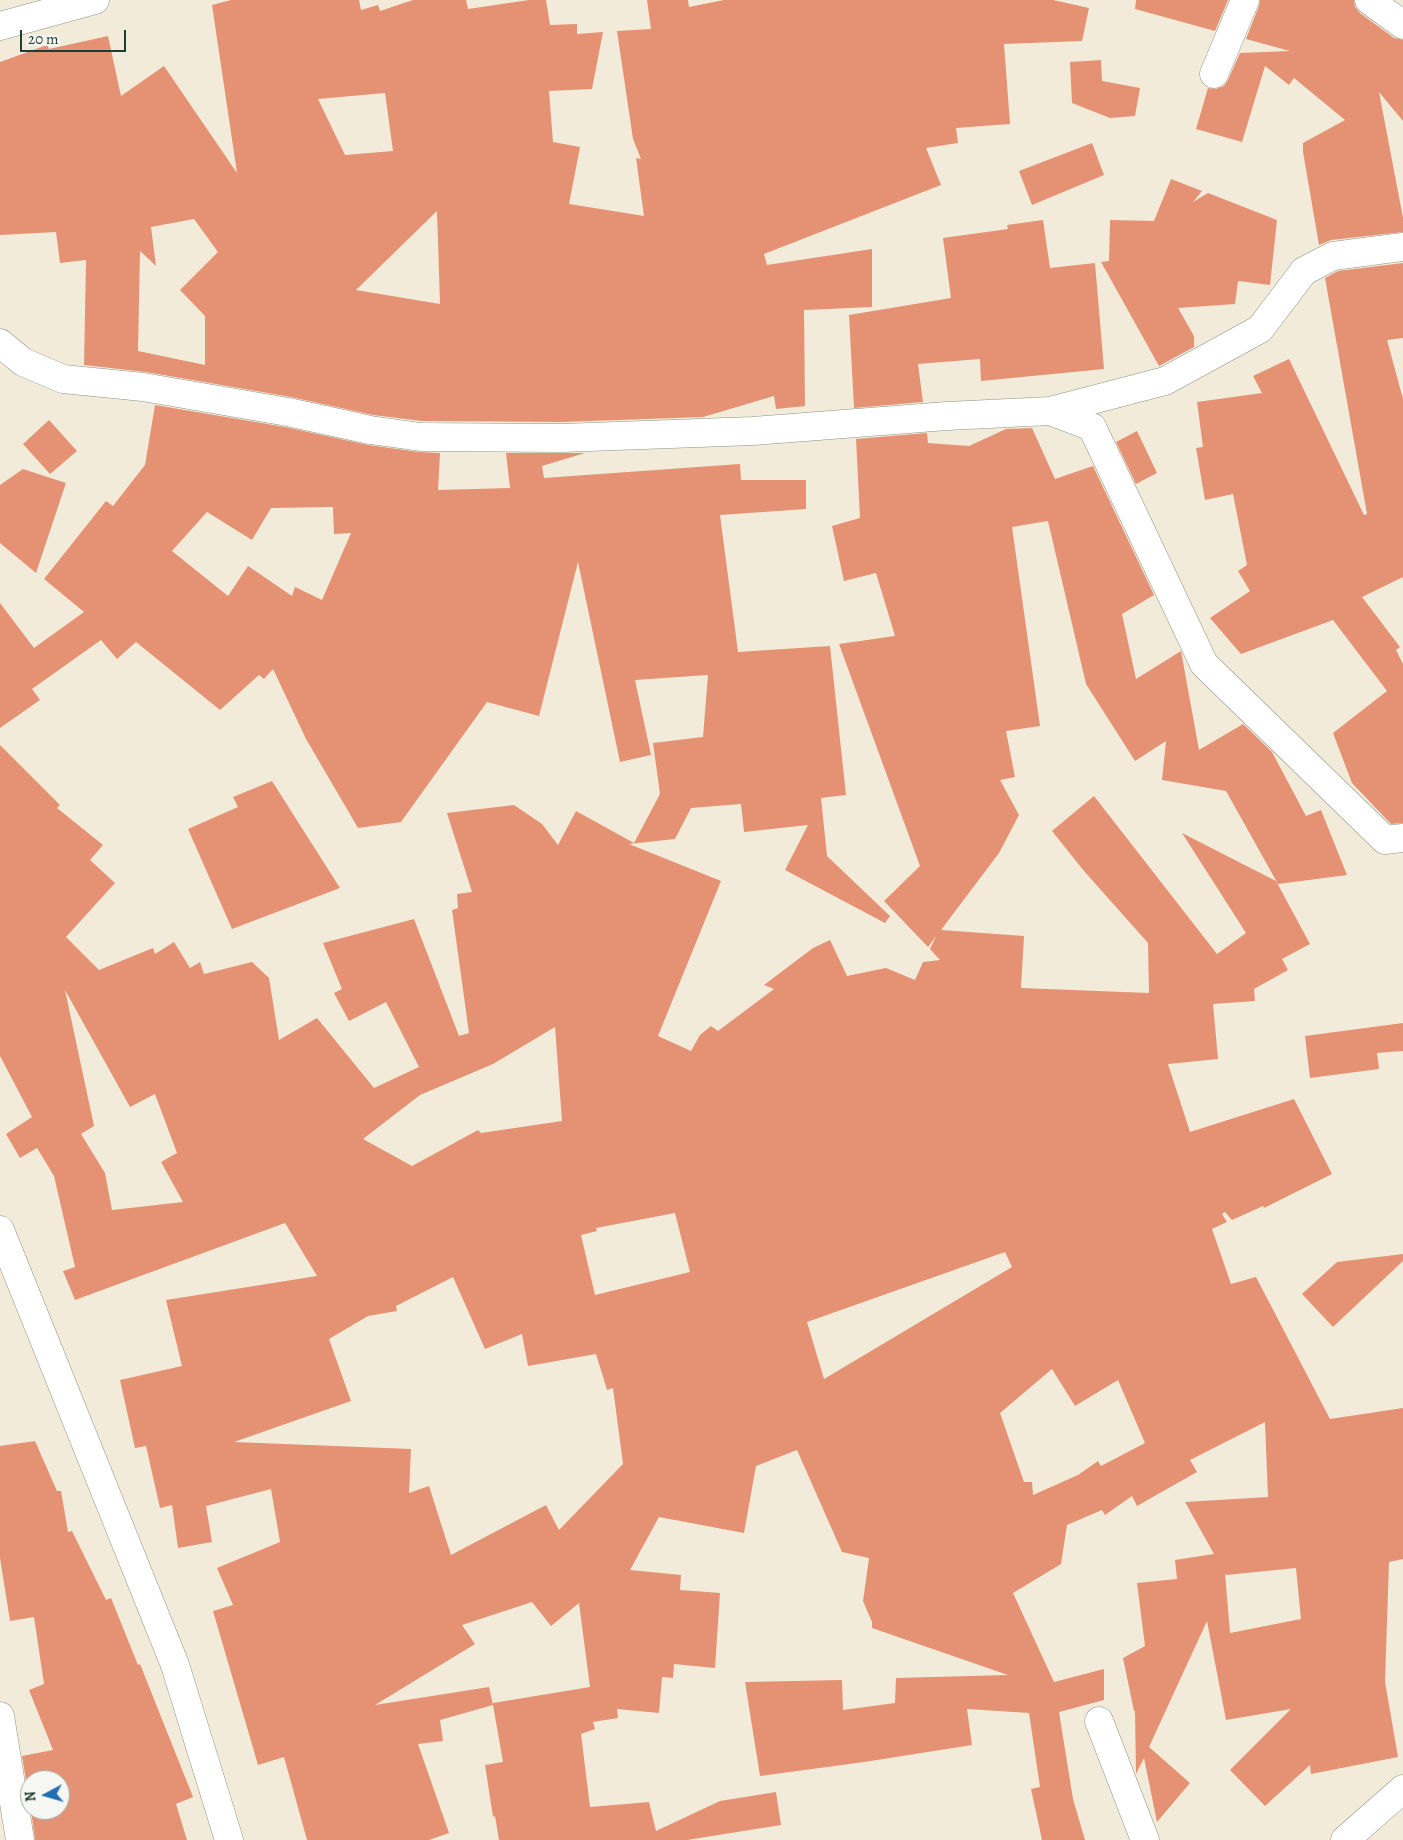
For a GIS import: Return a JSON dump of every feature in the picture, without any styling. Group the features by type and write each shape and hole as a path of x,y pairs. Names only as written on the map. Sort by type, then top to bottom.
{"street":[{"path":"0,26 95,0"},
{"path":"1214,74 1245,0"},
{"path":"1369,0 1403,25"},
{"path":"0,343 23,362 62,379 143,387 288,412 370,430 421,436 562,438 753,431 947,416 1050,411 1165,380 1260,329 1304,271 1333,256 1403,247"},
{"path":"1050,411 1092,427 1204,664 1385,840 1403,838"},
{"path":"0,1230 175,1665 229,1840"},
{"path":"0,1716 20,1840"},
{"path":"1099,1721 1144,1840"},
{"path":"1345,1840 1403,1789"}],"building":[{"path":"231,0 359,0 361,10 378,5 380,11 413,0 466,0 468,9 529,0 546,0 550,25 577,24 577,34 603,32 592,89 549,91 553,142 580,147 569,204 644,216 636,158 641,159 633,139 617,31 651,29 647,0 688,0 689,7 724,0 1053,0 1089,8 1082,41 1004,44 1010,124 956,128 958,143 926,148 941,185 764,254 767,265 872,249 872,307 804,310 805,406 776,409 774,396 703,417 562,422 422,421 373,415 291,397 146,372 84,365 86,260 60,263 56,232 0,235 0,62 47,45 49,49 108,36 121,96 164,66 237,173 212,5","holes":["385,93 393,151 345,155 318,99","437,211 440,304 356,290","194,219 218,252 180,290 205,316 205,365 138,351 140,251 156,266 151,227"]},
{"path":"1136,0 1228,0 1215,31 1135,9"},
{"path":"1260,0 1354,0 1355,7 1360,13 1394,38 1403,40 1403,121 1379,92 1403,218 1403,232 1331,240 1319,245 1303,143 1345,120 1294,78 1289,85 1265,66 1242,142 1196,129 1208,88 1216,89 1224,86 1240,53 1290,51 1246,39"},
{"path":"1101,60 1102,81 1140,88 1135,116 1110,118 1072,103 1070,62"},
{"path":"1092,143 1104,175 1032,205 1019,171"},
{"path":"1171,179 1202,191 1193,202 1208,193 1277,220 1270,285 1238,281 1235,304 1178,308 1194,336 1194,347 1159,366 1101,262 1109,261 1110,220 1154,221"},
{"path":"1043,220 1050,268 1095,263 1104,369 981,381 980,359 918,364 923,402 854,408 849,315 951,298 943,238 1008,229 1007,225"},
{"path":"1403,263 1403,338 1387,340 1403,399 1403,577 1362,597 1400,647 1396,650 1403,664 1403,823 1391,824 1352,783 1333,733 1387,691 1333,620 1241,654 1210,618 1250,591 1238,571 1247,565 1233,494 1205,500 1196,448 1203,447 1197,402 1262,393 1253,376 1289,359 1364,515 1367,514 1325,278 1338,271"},
{"path":"155,405 285,427 368,445 440,453 438,490 510,488 506,453 585,453 542,466 544,478 740,464 741,480 806,480 806,509 720,515 738,652 830,646 846,795 821,798 827,856 890,916 885,923 785,870 808,825 744,832 741,804 691,808 675,839 629,844 721,881 658,1036 691,1051 700,1035 711,1026 718,1031 774,989 764,985 813,948 830,940 847,976 886,968 915,980 923,962 940,960 930,949 936,936 928,947 884,901 920,866 839,644 895,636 876,573 844,581 832,526 860,518 856,439 927,433 928,443 969,446 1006,429 1032,428 1055,479 1093,466 1154,595 1122,614 1136,679 1181,651 1199,750 1243,724 1272,752 1306,816 1321,810 1347,875 1278,884 1226,791 1162,780 1166,741 1135,761 1086,684 1048,521 1012,527 1040,726 1006,731 1015,777 1000,780 1019,815 999,853 941,930 1024,936 1021,988 1149,993 1148,943 1084,871 1052,831 1094,796 1217,954 1246,933 1182,833 1276,881 1310,944 1282,959 1288,970 1254,989 1255,1001 1213,1004 1218,1059 1168,1064 1190,1132 1294,1099 1332,1174 1264,1208 1263,1206 1232,1220 1225,1212 1222,1214 1227,1222 1212,1229 1231,1284 1256,1277 1330,1419 1403,1408 1403,1559 1389,1562 1385,1682 1398,1757 1311,1774 1310,1765 1265,1806 1230,1770 1291,1709 1226,1720 1207,1621 1149,1747 1190,1783 1157,1822 1144,1758 1136,1774 1135,1711 1123,1658 1145,1646 1137,1583 1177,1579 1175,1560 1214,1554 1185,1502 1268,1497 1265,1422 1190,1460 1197,1472 1137,1506 1132,1496 1105,1515 1102,1510 1067,1525 1061,1564 1013,1593 1054,1682 1104,1669 1104,1700 1059,1712 1073,1799 1085,1840 1042,1840 1031,1789 1040,1787 1029,1713 967,1709 972,1745 760,1776 745,1682 842,1680 843,1710 895,1703 896,1678 1008,1675 872,1628 872,1622 863,1601 869,1558 842,1552 797,1450 756,1466 744,1533 659,1517 630,1570 681,1575 680,1590 720,1593 715,1668 674,1664 673,1678 662,1677 659,1713 617,1709 618,1718 593,1722 595,1729 581,1734 590,1807 649,1802 656,1831 720,1801 776,1792 781,1825 687,1840 499,1840 495,1816 493,1817 485,1765 503,1762 493,1705 440,1720 443,1741 418,1744 449,1833 429,1840 307,1840 284,1757 258,1765 213,1611 233,1605 217,1568 280,1542 271,1489 206,1506 212,1542 178,1548 172,1505 160,1508 146,1446 135,1448 120,1380 182,1366 166,1300 317,1276 285,1223 75,1300 63,1271 75,1267 54,1176 37,1148 20,1158 6,1134 32,1117 0,1056 0,745 60,805 57,808 103,845 90,860 115,883 66,937 99,970 153,948 155,954 174,942 190,968 200,962 204,974 252,962 269,978 279,1040 317,1018 374,1088 419,1067 386,1002 349,1021 334,993 342,989 323,943 414,919 459,1036 469,1033 452,910 458,908 457,894 472,892 447,813 514,805 542,824 558,845 576,811 634,843 660,794 653,743 703,737 708,675 635,680 651,755 620,762 578,562 539,716 487,702 401,822 358,828 306,739 273,669 264,679 259,675 220,710 136,642 117,659 101,640 32,689 40,700 0,728 0,603 34,648 84,612 44,579 106,501 113,506 145,465","holes":["333,507 334,534 351,533 322,600 295,587 292,596 248,566 228,596 172,551 207,512 252,540 271,508","65,990 130,1107 155,1094 177,1153 161,1162 183,1202 112,1210 105,1173 81,1134 94,1126","555,1027 562,1121 481,1133 478,1130 412,1166 363,1139 420,1095 493,1064","675,1213 690,1272 595,1295 581,1235 597,1231 596,1228","1005,1252 1012,1267 824,1379 807,1322","453,1277 485,1349 522,1334 528,1366 596,1354 607,1390 613,1388 623,1464 559,1530 546,1505 451,1555 429,1486 409,1493 411,1449 234,1442 351,1401 329,1339 368,1316 397,1311 396,1306","1052,1369 1075,1406 1118,1380 1145,1443 1101,1466 1098,1461 1078,1475 1033,1495 1032,1482 1024,1482 1000,1413","1296,1568 1301,1619 1230,1633 1225,1573 1226,1575","532,1602 551,1626 579,1603 590,1687 493,1703 493,1705 489,1687 375,1705 475,1644 462,1625"]},
{"path":"49,420 77,451 50,474 23,444"},
{"path":"1137,431 1157,473 1136,484 1116,442"},
{"path":"23,469 66,483 36,573 0,543 0,485"},
{"path":"272,781 340,888 232,929 188,829 238,807 233,797"},
{"path":"1403,1023 1403,1051 1377,1053 1379,1069 1310,1078 1305,1036"},
{"path":"1403,1254 1403,1261 1333,1327 1302,1294 1337,1262"},
{"path":"35,1441 57,1491 61,1491 68,1532 72,1531 106,1600 111,1598 138,1665 140,1664 193,1797 176,1804 187,1840 35,1840 32,1820 70,1820 70,1770 24,1770 22,1756 53,1750 29,1690 44,1684 34,1617 10,1621 0,1558 0,1446"}]}
